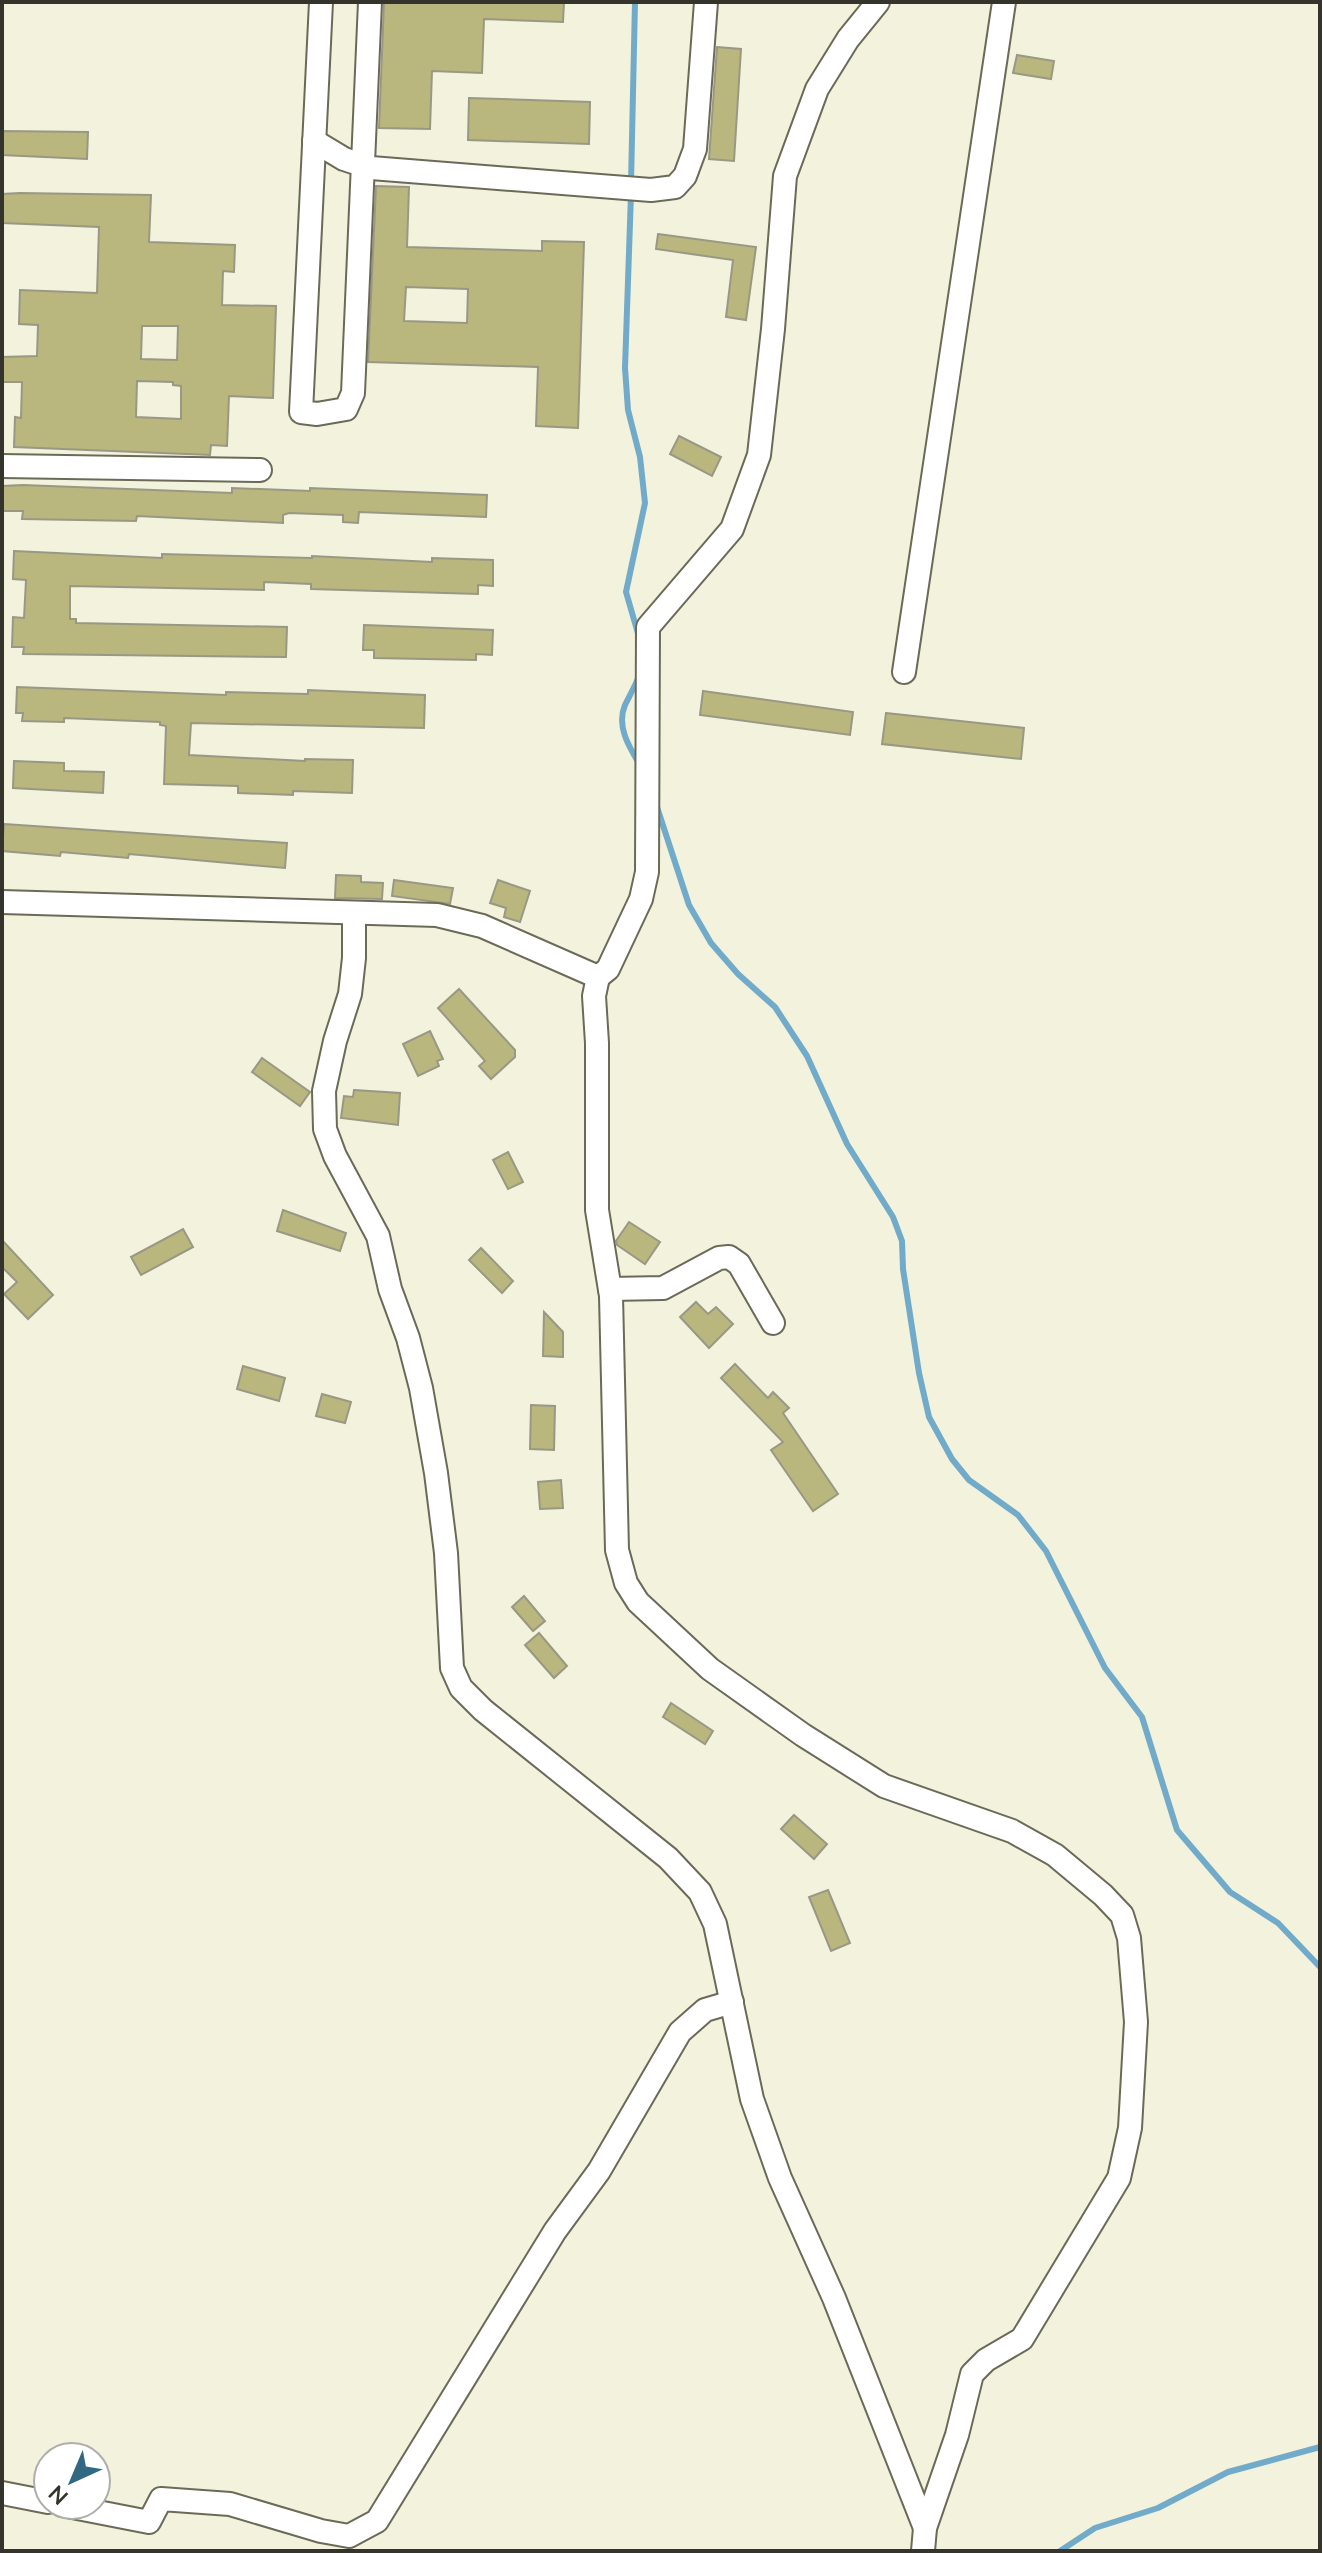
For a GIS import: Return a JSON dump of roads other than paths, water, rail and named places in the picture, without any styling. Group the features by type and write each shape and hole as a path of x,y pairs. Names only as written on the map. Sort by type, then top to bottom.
{"street":[{"path":"321,2 301,412 317,414 346,409 353,393 370,2"},
{"path":"314,141 344,159 364,166 651,190 675,187 685,176 695,149 706,2"},
{"path":"878,2 848,39 817,89 785,176 773,329 759,455 754,470 732,529 648,627 647,872 641,899 608,969 598,977 594,996 597,1210 610,1289 617,1550 626,1583 638,1602 710,1669 803,1735 884,1786 1012,1831 1055,1855 1122,1915 1129,1938 1136,2022 1130,2128 1119,2178 1022,2339 986,2360 972,2374 957,2435 925,2528 923,2551"},
{"path":"904,672 1004,2"},
{"path":"2,466 260,470"},
{"path":"2,902 437,915 482,926 598,977"},
{"path":"354,913 350,994 324,1091 325,1129 335,1156 378,1236 390,1289 408,1338 421,1388 446,1553 452,1668 461,1688 483,1710 668,1858 700,1892 715,1924 752,2099 780,2178 834,2298 925,2528"},
{"path":"610,1289 663,1288 719,1258 729,1257 739,1264 773,1323"},
{"path":"112,2515 149,2522 161,2499 230,2504 321,2531 349,2536 377,2521 555,2231 599,2171 680,2032 705,2010 732,2002"},
{"path":"2,2493 32,2499"}],"waterway":[{"path":"631,183 635,2"},
{"path":"631,194 625,368 628,410 640,457 645,503 626,592 639,637"},
{"path":"639,676 625,705 622,721 628,744 640,765"},
{"path":"656,804 689,905 711,943 738,974 775,1007 807,1056 847,1144 893,1217 902,1241 903,1269 929,1417 952,1459 969,1480 1018,1515 1046,1551 1105,1668 1142,1717 1177,1830 1230,1892 1278,1923 1320,1967"},
{"path":"1060,2551 1095,2528 1158,2508 1228,2472 1320,2447"}]}
